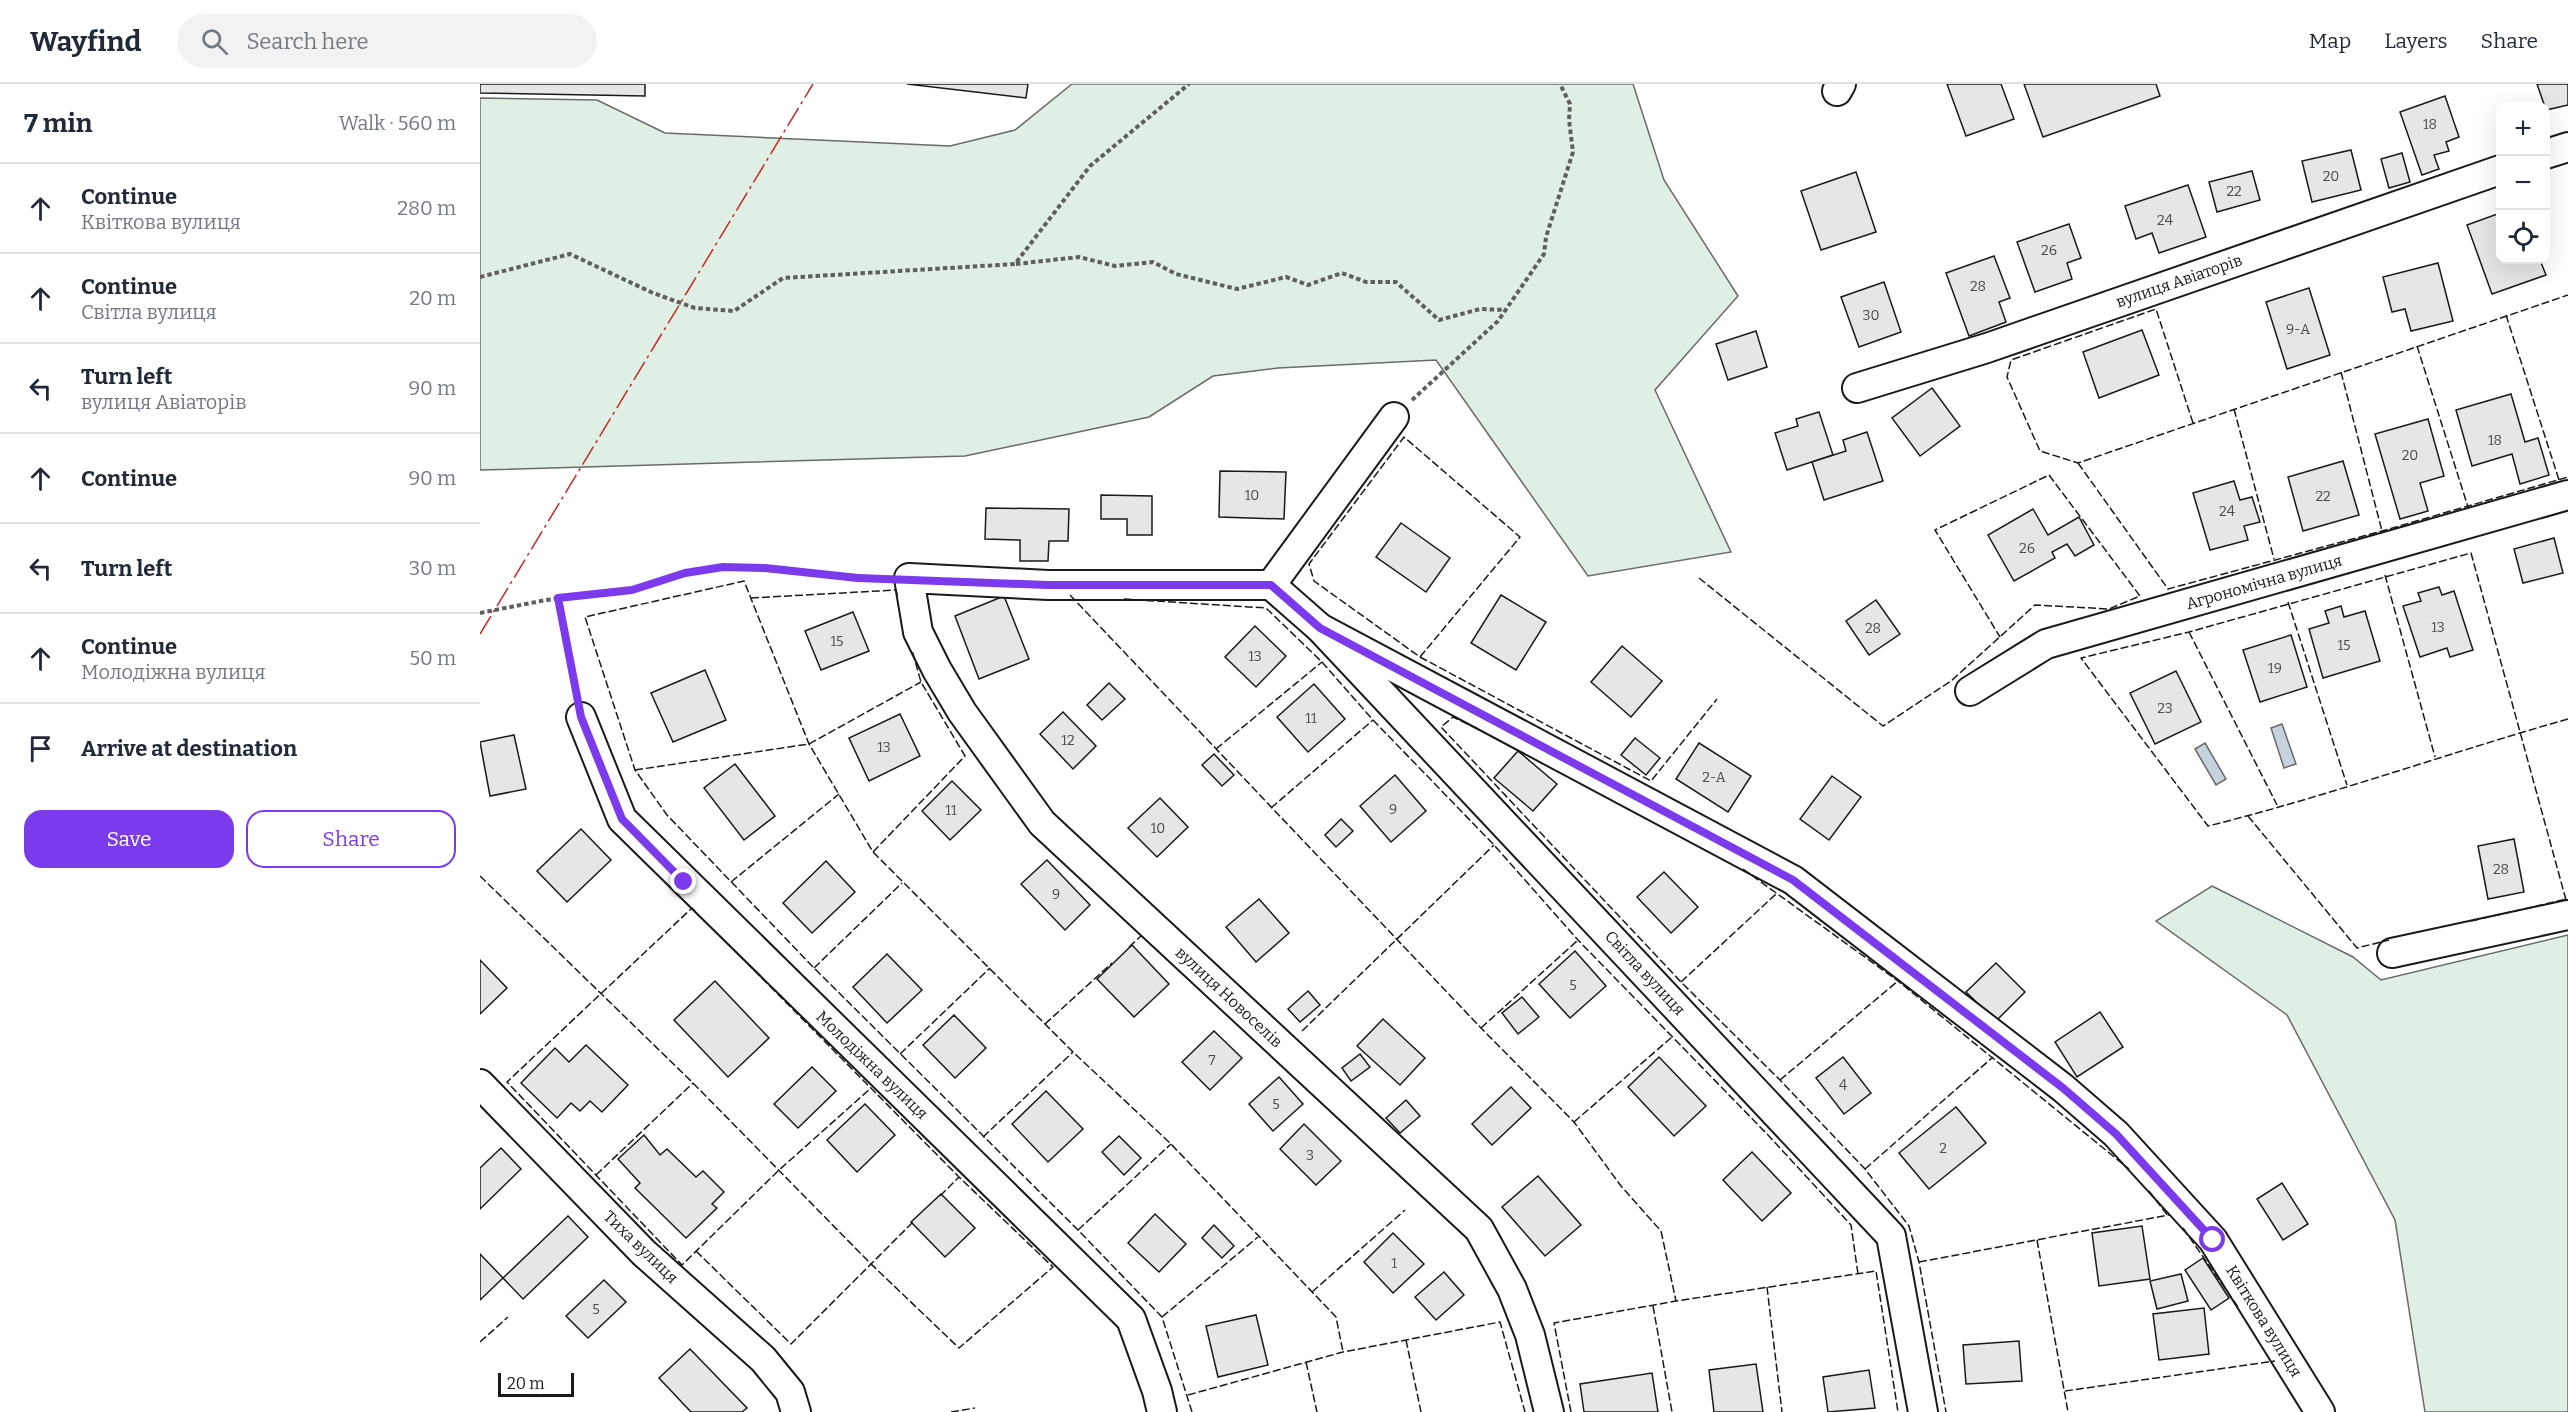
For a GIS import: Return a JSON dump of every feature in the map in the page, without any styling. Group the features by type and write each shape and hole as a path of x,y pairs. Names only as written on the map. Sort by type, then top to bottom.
{"street":[{"path":"2550,153 2568,147"},
{"name":"вулиця Авіаторів","path":"1857,388 1987,348 2496,171"},
{"path":"909,578 1048,585 1271,585 1394,417"},
{"name":"Агрономічна вулиця","path":"1970,691 2046,644 2568,495"},
{"name":"вулиця Новоселів","path":"909,578 918,632 937,670 962,712 1042,823 1479,1229 1512,1289 1530,1335 1549,1412"},
{"name":"Світла вулиця","path":"1271,585 1320,628 1892,1236 1923,1412"},
{"name":"Квіткова вулиця","path":"1320,628 1793,880 2063,1088 2116,1134 2213,1240 2320,1412"},
{"name":"Молодіжна вулиця","path":"581,717 622,819 1131,1319 1157,1391 1162,1412"},
{"path":"2392,953 2568,915"},
{"name":"Тиха вулиця","path":"480,1084 644,1252 763,1359 790,1392 796,1412"}],"path":[{"path":"1015,264 1090,166 1189,84"},
{"path":"1394,417 1498,321 1544,255 1546,237 1573,152 1569,120 1570,104 1560,84"},
{"path":"480,277 570,254 653,293 695,308 734,311 783,278 1015,264 1079,257 1115,266 1153,262 1176,274 1237,289 1286,277 1308,285 1342,273 1366,282 1396,282 1439,320 1480,309 1505,310"},
{"path":"480,613 558,598 632,590 685,573 723,567 765,568 858,578 909,578"},
{"path":"558,598 581,717"}],"green space":[{"path":"1072,84 1633,84 1664,180 1738,296 1655,390 1731,552 1588,576 1436,360 1278,368 1213,376 1149,417 965,456 480,470 480,98 597,100 665,133 950,146 1015,130"},
{"path":"2212,886 2353,957 2381,980 2568,935 2568,1412 2425,1412 2395,1220 2287,1015 2156,921"}],"shaded area":[{"path":"2282,724 2296,764 2284,768 2271,728"},
{"path":"2205,743 2226,779 2216,785 2195,749"}],"building":[{"path":"480,84 645,84 645,96 480,93"},
{"path":"907,84 1028,84 1026,98"},
{"path":"1947,84 2001,84 2014,119 1966,136"},
{"path":"2024,84 2156,84 2160,96 2043,137"},
{"path":"2537,84 2568,84 2568,105 2550,109 2550,102 2543,102"},
{"path":"2445,96 2459,137 2446,142 2449,151 2434,155 2439,169 2422,175 2400,112"},
{"path":"2351,150 2361,190 2312,202 2302,161"},
{"path":"2402,153 2410,182 2389,188 2381,159"},
{"path":"2252,171 2260,200 2217,212 2209,182"},
{"path":"1856,172 1876,232 1821,250 1801,191"},
{"path":"2188,185 2206,237 2159,253 2152,233 2136,239 2125,206"},
{"path":"2496,214 2496,264 2542,264 2546,275 2492,294 2467,225"},
{"path":"2069,224 2081,258 2067,263 2072,279 2035,292 2017,242"},
{"path":"1994,256 2010,298 1999,302 2006,322 1969,336 1946,273"},
{"path":"2438,263 2453,321 2411,331 2405,309 2392,312 2383,277"},
{"path":"1884,282 1901,332 1859,347 1841,297"},
{"path":"2309,288 2330,355 2287,369 2266,302"},
{"path":"2142,330 2159,375 2099,398 2083,352"},
{"path":"1756,331 1767,367 1728,380 1716,344"},
{"path":"1932,388 1960,426 1920,456 1892,418"},
{"path":"2511,394 2525,442 2538,438 2549,475 2520,484 2512,454 2472,466 2456,410"},
{"path":"1819,412 1833,455 1787,470 1775,433 1798,426 1796,419"},
{"path":"2428,419 2444,476 2420,483 2428,511 2400,519 2375,434"},
{"path":"1867,432 1883,481 1824,500 1812,462 1846,451 1843,440"},
{"path":"2343,461 2359,515 2303,531 2288,477"},
{"path":"1220,471 1286,472 1284,519 1219,517"},
{"path":"2234,481 2240,500 2252,497 2260,522 2244,526 2248,540 2210,550 2193,493"},
{"path":"1101,495 1152,496 1152,535 1127,535 1127,519 1101,519"},
{"path":"986,508 1069,509 1068,541 1049,541 1048,561 1020,561 1020,540 985,539"},
{"path":"2033,509 2048,535 2079,517 2094,545 2075,556 2067,544 2052,552 2055,558 2014,581 1988,535"},
{"path":"1401,523 1450,558 1426,592 1376,557"},
{"path":"2554,538 2563,573 2523,583 2514,549"},
{"path":"2439,587 2442,595 2454,591 2473,650 2450,657 2447,648 2420,657 2403,606 2421,601 2418,593"},
{"path":"1501,595 1546,622 1516,670 1471,643"},
{"path":"1004,596 1029,659 979,679 955,616"},
{"path":"1876,600 1900,634 1869,655 1846,621"},
{"path":"2341,606 2344,617 2365,611 2380,661 2323,678 2309,629 2329,623 2325,611"},
{"path":"853,612 869,651 821,670 805,631"},
{"path":"1255,626 1286,656 1256,687 1225,657"},
{"path":"2291,635 2307,687 2260,702 2243,650"},
{"path":"1622,646 1662,681 1631,717 1591,682"},
{"path":"705,670 726,720 673,742 651,693"},
{"path":"2176,671 2201,722 2155,744 2130,693"},
{"path":"1109,683 1125,699 1102,720 1087,705"},
{"path":"1314,684 1345,719 1308,752 1277,717"},
{"path":"1063,712 1096,746 1073,769 1040,734"},
{"path":"900,714 920,756 869,781 849,738"},
{"path":"514,735 526,789 490,796 480,742"},
{"path":"1635,738 1660,758 1646,775 1621,755"},
{"path":"1699,743 1751,776 1728,812 1676,779"},
{"path":"1518,751 1557,784 1533,811 1494,778"},
{"path":"1214,754 1234,775 1222,786 1202,765"},
{"path":"735,764 775,816 744,840 704,788"},
{"path":"1395,775 1426,811 1391,842 1360,806"},
{"path":"1832,776 1861,797 1829,840 1800,819"},
{"path":"952,781 981,810 950,840 922,811"},
{"path":"1160,798 1188,827 1157,857 1128,828"},
{"path":"1341,819 1353,831 1336,847 1325,835"},
{"path":"581,829 611,860 567,902 537,871"},
{"path":"2514,839 2524,892 2488,899 2478,846"},
{"path":"1047,860 1090,905 1065,930 1021,884"},
{"path":"826,861 855,892 812,933 783,903"},
{"path":"1664,872 1698,907 1671,933 1637,897"},
{"path":"1259,899 1289,933 1256,962 1226,927"},
{"path":"1132,945 1169,984 1134,1017 1097,979"},
{"path":"1575,951 1606,986 1570,1018 1539,984"},
{"path":"887,954 922,990 887,1023 853,987"},
{"path":"480,960 507,988 480,1014"},
{"path":"1996,963 2025,992 1996,1021 1966,992"},
{"path":"715,981 769,1038 728,1077 674,1020"},
{"path":"1308,991 1320,1005 1300,1022 1288,1009"},
{"path":"1522,997 1539,1017 1518,1034 1502,1013"},
{"path":"2100,1012 2123,1047 2077,1077 2055,1042"},
{"path":"954,1015 986,1048 955,1078 923,1045"},
{"path":"1383,1019 1425,1058 1400,1085 1357,1046"},
{"path":"1214,1031 1242,1058 1210,1090 1182,1062"},
{"path":"586,1045 628,1085 602,1112 590,1101 580,1111 571,1103 557,1118 521,1083 555,1048 569,1062"},
{"path":"1360,1054 1370,1067 1351,1081 1342,1068"},
{"path":"1659,1057 1706,1106 1674,1136 1628,1087"},
{"path":"1843,1057 1871,1093 1844,1114 1816,1078"},
{"path":"812,1067 836,1091 798,1128 774,1104"},
{"path":"1279,1077 1303,1104 1273,1131 1249,1104"},
{"path":"1511,1087 1531,1108 1492,1145 1472,1124"},
{"path":"1046,1091 1083,1129 1048,1162 1012,1124"},
{"path":"1406,1100 1420,1116 1400,1133 1386,1118"},
{"path":"865,1104 895,1135 857,1172 827,1140"},
{"path":"1956,1107 1986,1143 1929,1189 1899,1153"},
{"path":"1304,1124 1341,1161 1316,1185 1280,1149"},
{"path":"644,1135 660,1155 667,1149 696,1177 703,1171 724,1192 712,1204 717,1208 686,1238 635,1188 640,1183 618,1159"},
{"path":"1119,1136 1141,1158 1124,1175 1102,1152"},
{"path":"501,1148 521,1169 480,1209 480,1168"},
{"path":"1752,1152 1791,1193 1762,1221 1723,1180"},
{"path":"1538,1176 1581,1225 1545,1256 1502,1207"},
{"path":"2282,1183 2308,1224 2283,1240 2257,1199"},
{"path":"941,1194 975,1228 945,1257 911,1222"},
{"path":"1155,1214 1186,1244 1159,1272 1128,1243"},
{"path":"568,1216 588,1237 523,1299 503,1278"},
{"path":"1214,1225 1234,1246 1222,1258 1202,1238"},
{"path":"2142,1226 2150,1279 2099,1286 2092,1233"},
{"path":"1393,1233 1424,1264 1393,1293 1364,1262"},
{"path":"480,1254 503,1278 480,1300"},
{"path":"2203,1258 2229,1298 2211,1310 2185,1270"},
{"path":"1444,1272 1464,1295 1436,1320 1415,1297"},
{"path":"2181,1274 2188,1301 2157,1309 2150,1281"},
{"path":"604,1280 626,1302 588,1338 566,1316"},
{"path":"2204,1308 2209,1354 2159,1360 2153,1314"},
{"path":"1256,1315 1268,1365 1218,1377 1206,1326"},
{"path":"2019,1341 2022,1381 1966,1384 1963,1345"},
{"path":"690,1349 747,1408 742,1412 691,1412 659,1378"},
{"path":"1756,1364 1763,1412 1714,1412 1709,1370"},
{"path":"1869,1370 1875,1408 1828,1412 1823,1377"},
{"path":"1652,1373 1658,1412 1584,1412 1580,1384"}],"fence":[{"path":"2193,423 2156,309 2011,360 2007,377 2040,451 2078,463 2568,295"},
{"path":"2506,315 2559,480"},
{"path":"2417,346 2468,507"},
{"path":"2341,372 2382,531"},
{"path":"2234,409 2274,559"},
{"path":"1420,657 1520,537 1404,437 1309,564 1314,581 1420,657 1651,781 1717,699"},
{"path":"2078,463 2168,589 2382,531 2568,477"},
{"path":"1699,578 1883,726 1951,681 2035,605 2109,609 2140,596 2049,475 1935,530 2000,637"},
{"path":"2566,900 2471,553 2189,632 2081,658 2208,826 2298,801 2478,746 2523,732 2568,719"},
{"path":"2385,575 2435,757"},
{"path":"1192,1412 1162,1317 1078,1230 814,968 667,815 635,770 585,617 744,581 809,744 873,852 1073,1052 1171,1144 1336,1317 1343,1352"},
{"path":"751,598 896,590 898,598"},
{"path":"1070,595 1481,1028 1574,1122 1621,1186 1661,1231 1676,1301"},
{"path":"1124,599 1266,608 1322,662 1373,720 1494,845 1578,940 1768,1135 1851,1225 1858,1274"},
{"path":"2288,602 2347,785"},
{"path":"2189,632 2277,805"},
{"path":"873,852 965,756 921,682 912,650"},
{"path":"1216,749 1322,662"},
{"path":"635,770 809,744 921,682"},
{"path":"1478,729 1453,717 1441,727 1681,982 1780,1080 1865,1169 1909,1226 1919,1262 1946,1412"},
{"path":"1271,808 1373,720"},
{"path":"731,882 839,794"},
{"path":"2248,816 2357,948 2389,940"},
{"path":"1302,1031 1494,845"},
{"path":"1743,869 1898,981 2129,1169"},
{"path":"480,876 693,1083 870,1263 959,1348 1053,1267 959,1177 748,964"},
{"path":"814,968 902,883"},
{"path":"1681,982 1776,894"},
{"path":"2471,921 2567,899"},
{"path":"695,911 692,908 507,1082 682,1265 778,1171 871,1088"},
{"path":"1129,947 1141,936"},
{"path":"1481,1028 1578,940"},
{"path":"1045,1024 1112,963"},
{"path":"900,1054 990,968"},
{"path":"1780,1080 1898,981"},
{"path":"1574,1122 1672,1037"},
{"path":"983,1137 1073,1052"},
{"path":"1865,1169 1993,1057"},
{"path":"596,1175 693,1083"},
{"path":"1078,1230 1171,1144"},
{"path":"940,1196 959,1177"},
{"path":"2149,1191 2168,1216"},
{"path":"1312,1292 1405,1210"},
{"path":"1919,1262 2169,1215"},
{"path":"696,1251 791,1344 914,1221"},
{"path":"2183,1228 2238,1307"},
{"path":"1162,1317 1258,1237"},
{"path":"2037,1240 2068,1412"},
{"path":"1571,1412 1554,1323 1676,1301 1876,1271 1898,1412"},
{"path":"1767,1287 1782,1412"},
{"path":"1653,1306 1672,1412"},
{"path":"480,1342 508,1317"},
{"path":"1188,1395 1343,1352 1500,1322 1525,1412"},
{"path":"1406,1340 1421,1412"},
{"path":"2065,1391 2275,1361"},
{"path":"1306,1362 1317,1412"},
{"path":"951,1412 975,1408"}],"power":[{"path":"480,634 813,84"}],"route":[{"path":"684,882 622,819 581,717 576,681 558,598 632,590 685,573 723,567 765,568 858,578 909,578 1048,585 1271,585 1320,628 1793,880 2063,1088 2116,1134 2213,1240"}]}
